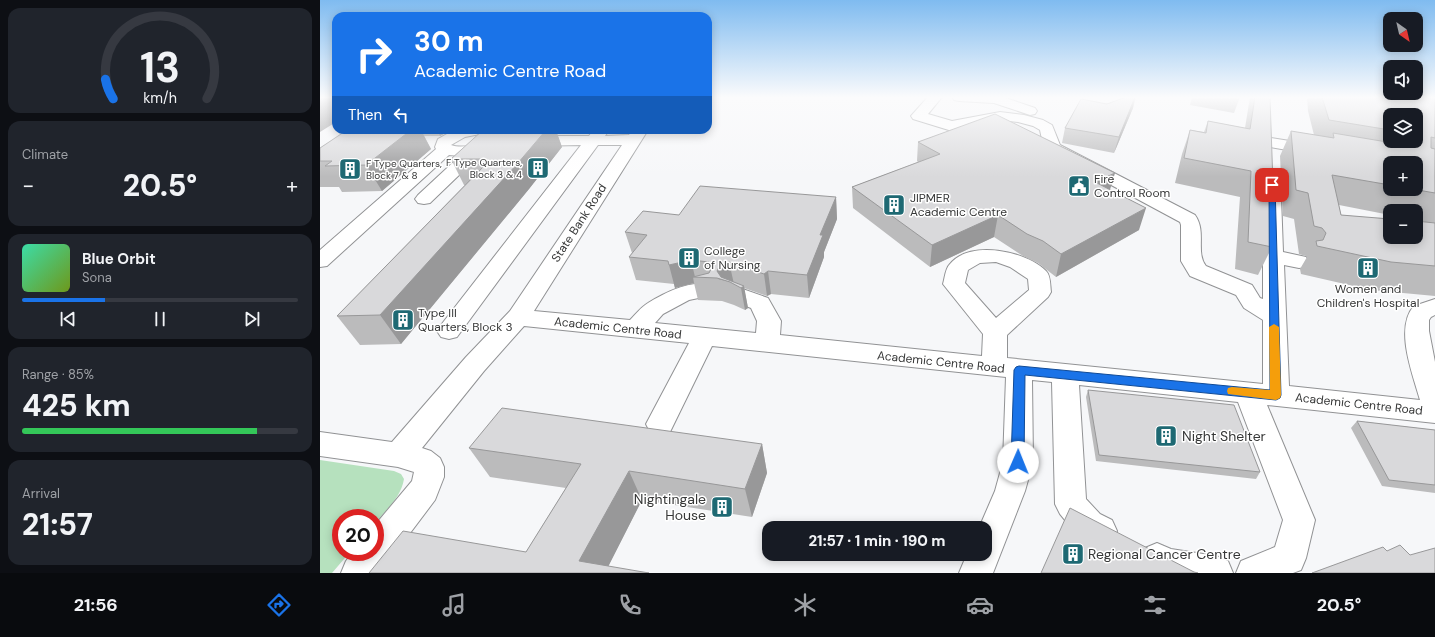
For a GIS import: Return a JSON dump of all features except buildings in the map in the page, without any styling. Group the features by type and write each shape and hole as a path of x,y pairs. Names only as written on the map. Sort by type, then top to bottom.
{"street":[{"path":"944,124 952,126 963,124"},
{"path":"1039,124 1047,128 1051,144 1054,148 1188,219 1191,225 1191,261 1198,271 1244,290 1252,302 1274,316"},
{"path":"320,261 439,144 460,134"},
{"path":"449,331 597,135"},
{"path":"439,144 457,151 495,137 637,135"},
{"name":"State Bank Road","path":"398,455 475,364 518,317 637,135"},
{"path":"1253,573 1289,558 1299,520 1262,394 1274,316 1270,135 1330,153"},
{"path":"424,199 495,137"},
{"path":"1273,256 1300,262"},
{"path":"634,330 655,309 683,294 705,290"},
{"path":"734,293 760,304 769,321 768,344"},
{"path":"1435,307 1426,309 1421,313 1418,317 1417,331 1418,346 1435,404"},
{"name":"Academic Centre Road","path":"518,317 1007,369 1435,412"},
{"path":"992,536 1010,491 1018,462 1007,369 995,332"},
{"path":"660,424 704,337"},
{"path":"1065,375 1071,504 1089,525 1169,566 1216,573"},
{"path":"320,444 398,455 421,460 428,467 429,477 424,490 384,541"},
{"path":"358,573 368,561"},
{"path":"976,573 981,561"}],"green space":[{"path":"320,460 394,471 401,474 404,479 400,492 384,513 384,509 332,509 332,561 342,561 332,573 320,573"}],"slow traffic":[{"path":"1232,391 1276,395 1274,327"}],"place":[{"name":"F Type Quarters, Block 3 & 4","path":"538,168"},
{"name":"F Type Quarters, Block 7 & 8","path":"350,169"},
{"name":"Fire Control Room","path":"1079,186"},
{"name":"JIPMER Academic Centre","path":"894,205"},
{"name":"College of Nursing","path":"689,258"},
{"name":"Women and Children's Hospital","path":"1368,268"},
{"name":"Type III Quarters, Block 3","path":"403,320"},
{"name":"Night Shelter","path":"1166,436"},
{"name":"Nightingale House","path":"722,507"},
{"name":"Regional Cancer Centre","path":"1073,554"}],"route":[{"path":"1018,462 1019,370 1276,395 1272,185"}]}
